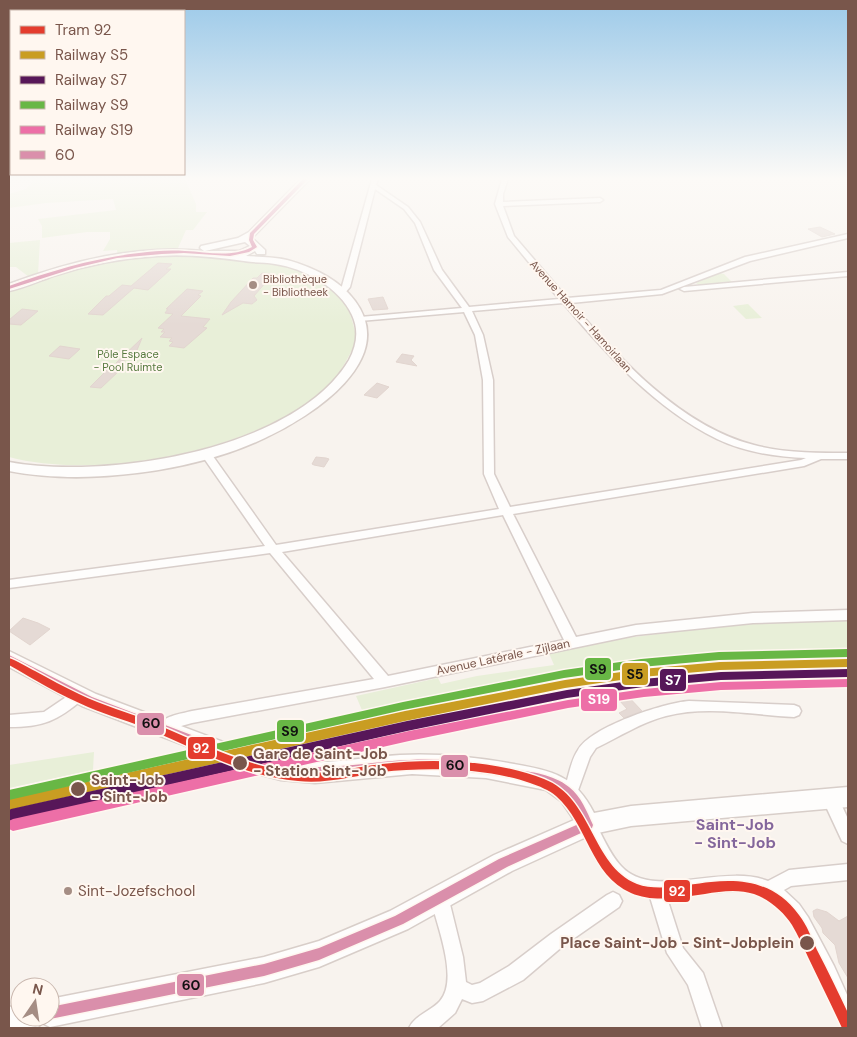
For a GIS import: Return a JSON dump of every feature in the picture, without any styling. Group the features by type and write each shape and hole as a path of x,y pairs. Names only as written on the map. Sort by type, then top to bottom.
{"main road":[{"path":"228,251 246,253 250,240"},
{"path":"60,1011 264,970 320,954 399,920 440,900 503,863 588,825"}],"street":[{"path":"228,251 250,240 262,227"},
{"path":"341,292 346,286 362,227"},
{"path":"420,227 438,270 466,308 479,335 488,380 489,474 572,642"},
{"name":"Avenue Hamoir - Hamoirlaan","path":"507,227 511,237 628,370 695,423 723,438 755,448 818,456 848,456"},
{"path":"694,284 719,270 767,253 848,236"},
{"path":"250,240 278,261"},
{"path":"9,288 55,272 106,260 178,252 228,251 278,261 307,272 341,292 360,319 364,341 359,353 342,378 328,392 294,418 280,426 206,454 143,467 89,472 54,471 9,466"},
{"path":"719,270 738,284"},
{"path":"360,319 670,290 694,284 738,284 848,274"},
{"path":"206,454 273,549 385,682"},
{"path":"9,584 166,565 273,549 804,463 818,456"},
{"name":"Avenue Latérale - Zijlaan","path":"167,730 170,723 192,716 385,682 636,630 713,621 848,615"},
{"path":"9,658 78,695 272,769 315,775 398,764 460,765 546,780 567,793 579,807 606,859 620,877 637,886 656,890 741,882 755,884 769,890 784,900 801,921 848,1017"},
{"path":"9,722 48,718 57,714 78,695"},
{"path":"567,793 571,791 583,754 591,744 662,711 676,708 704,707 794,711"},
{"path":"588,825 631,816 839,797 848,836"},
{"path":"769,890 788,878 848,872"},
{"path":"656,890 676,953 696,980 712,1028"},
{"path":"419,1028 444,1012 457,988 456,972 440,900"},
{"path":"457,988 472,994 483,992 516,973 557,940 613,900"}],"green space":[{"name":"Pôle Espace - Pool Ruimte","path":"42,227 195,227 193,230 186,230 175,255 272,263 303,271 330,287 341,298 352,319 357,341 339,373 326,389 296,411 259,429 218,444 175,455 130,462 87,465 46,464 9,457 9,292 59,273 118,260 117,250 103,251 110,239 110,232 87,232 42,238"},
{"path":"40,240 38,274 29,277 16,267 9,267 9,243"},
{"path":"719,273 724,274 733,283 700,286 696,283"},
{"path":"748,304 762,318 746,319 733,306"},
{"path":"848,621 848,653 727,657 618,667 509,685 364,715 356,696 438,678 441,684 477,676 554,665 548,651 619,639 758,623"},
{"path":"800,667 848,667 848,674 829,673 830,677 772,674 664,679 662,675"},
{"path":"514,698 516,708 416,728 355,744 356,756 323,761 316,760 309,758 303,753 298,745"},
{"path":"94,752 93,770 9,788 9,765"}],"building":[{"path":"821,227 835,234 822,237 808,229"},
{"path":"158,263 172,264 166,269 171,269 148,290 134,288 103,315 88,314 106,296 109,296 122,285 131,286"},
{"path":"262,273 273,274 254,296 257,300 252,304 243,303 222,315 253,278 257,278"},
{"path":"187,289 203,291 198,295 201,296 181,316 210,319 203,327 207,328 184,348 169,346 173,342 169,341 172,338 160,337 165,332 161,332 164,329 158,328 173,314 165,313 168,309 166,309"},
{"path":"383,297 388,309 373,310 368,299"},
{"path":"22,309 38,311 21,325 9,324 9,320"},
{"path":"142,338 135,355 116,363"},
{"path":"60,346 80,349 69,359 49,356"},
{"path":"402,354 414,356 411,360 417,366 396,362"},
{"path":"109,368 120,370 101,388 90,387"},
{"path":"377,383 389,387 377,398 364,395"},
{"path":"316,457 329,459 324,467 312,464"},
{"path":"23,618 50,629 30,645 9,631"},
{"path":"620,687 642,711 624,718 619,713 627,709 612,692"},
{"path":"817,909 827,912 839,921 848,916 848,978 839,963 835,945 823,933 822,928 814,917 813,911"}],"tram line":[{"name":"92","path":"9,661 91,704 149,725 222,757 260,770 299,777 320,777 400,766 464,767 507,772 544,783 559,792 571,805 607,866 618,879 633,888 647,892 672,892 740,886 768,895 782,905 796,920 848,1026"}],"rail line":[{"name":"S9","path":"9,795 403,706 564,674 641,663 719,656 848,653"},
{"name":"S5","path":"9,805 405,716 565,684 642,673 720,666 848,663"},
{"name":"S7","path":"11,815 407,726 567,694 643,683 721,676 848,673"},
{"name":"S19","path":"13,825 409,736 568,704 644,693 721,686 848,683"}],"transit line":[{"name":"60","path":"9,288 51,273 117,257 162,252 212,255 239,254 255,247 251,240 252,234 258,227"},
{"name":"60","path":"9,658 89,700 262,766 300,772 318,772 409,764 436,764 528,776 548,781 565,790 576,802 588,825"},
{"name":"60","path":"60,1011 264,970 319,954 399,920 503,863 588,825"}],"place":[{"name":"Bibliothèque - Bibliotheek","path":"253,285"},
{"name":"Gare de Saint-Job - Station Sint-Job","path":"240,763"},
{"name":"Saint-Job - Sint-Job","path":"78,789"},
{"name":"Sint-Jozefschool","path":"68,891"},
{"name":"Place Saint-Job - Sint-Jobplein","path":"807,943"}],"district":[{"name":"Saint-Job - Sint-Job","path":"735,833"}]}
